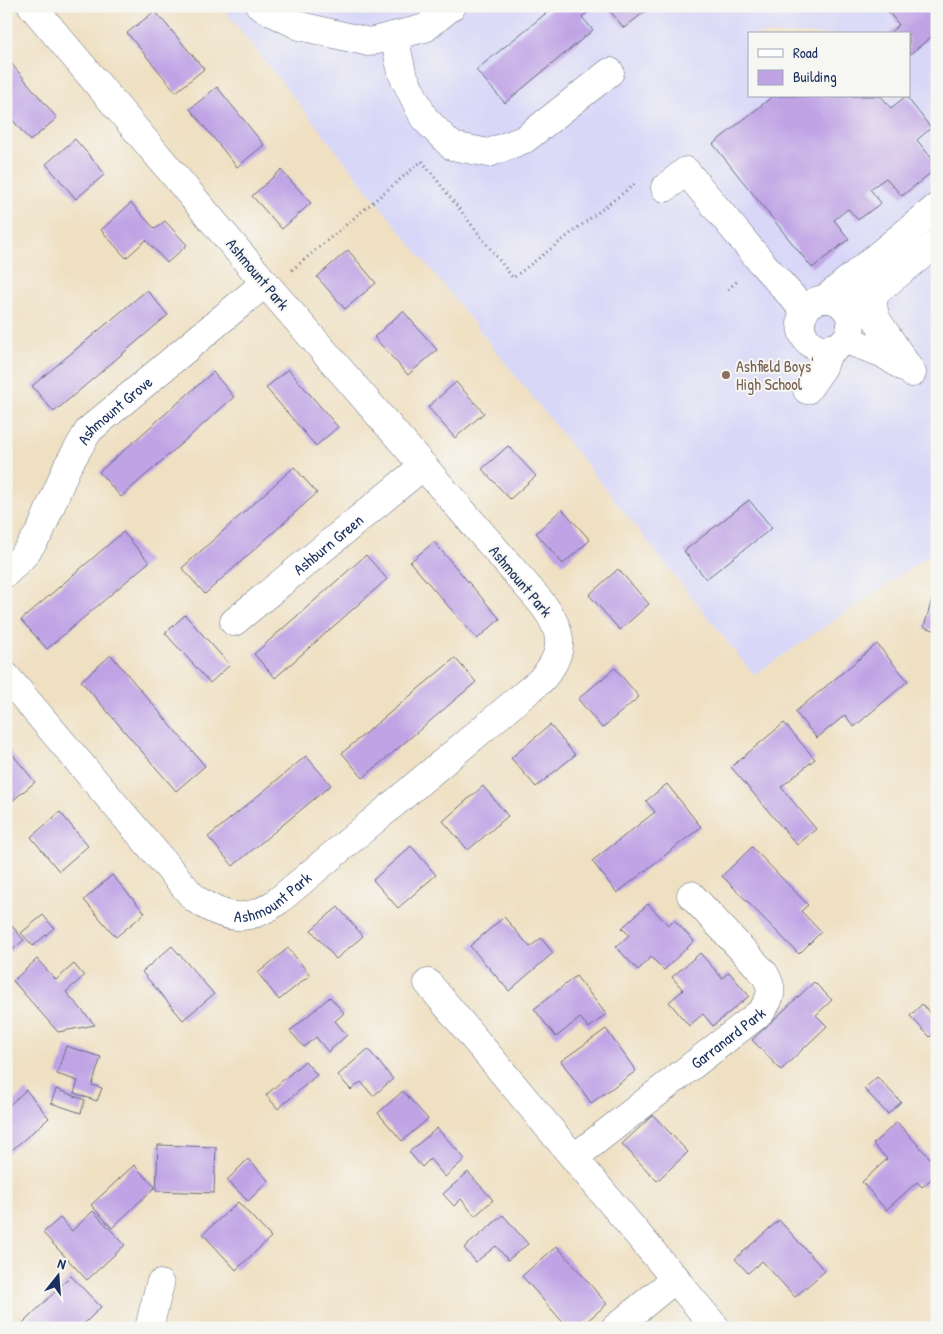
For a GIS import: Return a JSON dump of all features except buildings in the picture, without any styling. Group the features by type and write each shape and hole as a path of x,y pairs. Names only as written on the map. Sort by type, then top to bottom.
{"street":[{"name":"Ashmount Park","path":"6,676 194,898 227,916 246,916 262,912 540,681 556,661 560,645 556,624 550,613 268,286 32,6"},
{"path":"260,6 300,26 369,42 425,28 452,6"},
{"path":"394,36 402,73 424,118 452,146 489,153 525,139 610,72"},
{"path":"654,183 686,171 815,305"},
{"path":"875,292 873,304 875,317 912,373 882,353 838,344 817,347 806,338 801,324 815,305 937,207"},
{"path":"849,313 937,243"},
{"name":"Ashmount Grove","path":"6,573 24,555 40,532 67,467 89,430 268,286"},
{"path":"807,390 851,327 849,313 839,302 815,305"},
{"name":"Ashburn Green","path":"234,622 423,466"},
{"name":"Garranard Park","path":"575,1157 761,1012 768,1002 772,992 770,983 764,973 691,895"},
{"path":"428,983 716,1328"},
{"path":"615,1328 676,1278"},
{"path":"149,1328 160,1284"}],"path":[{"path":"268,286 422,161 513,278 654,183"}],"shaded area":[{"name":"Ashfield Boys' High School","path":"221,6 937,6 937,550 754,675"}],"place":[{"name":"Ashfield Boys' High School","path":"726,375"}]}
